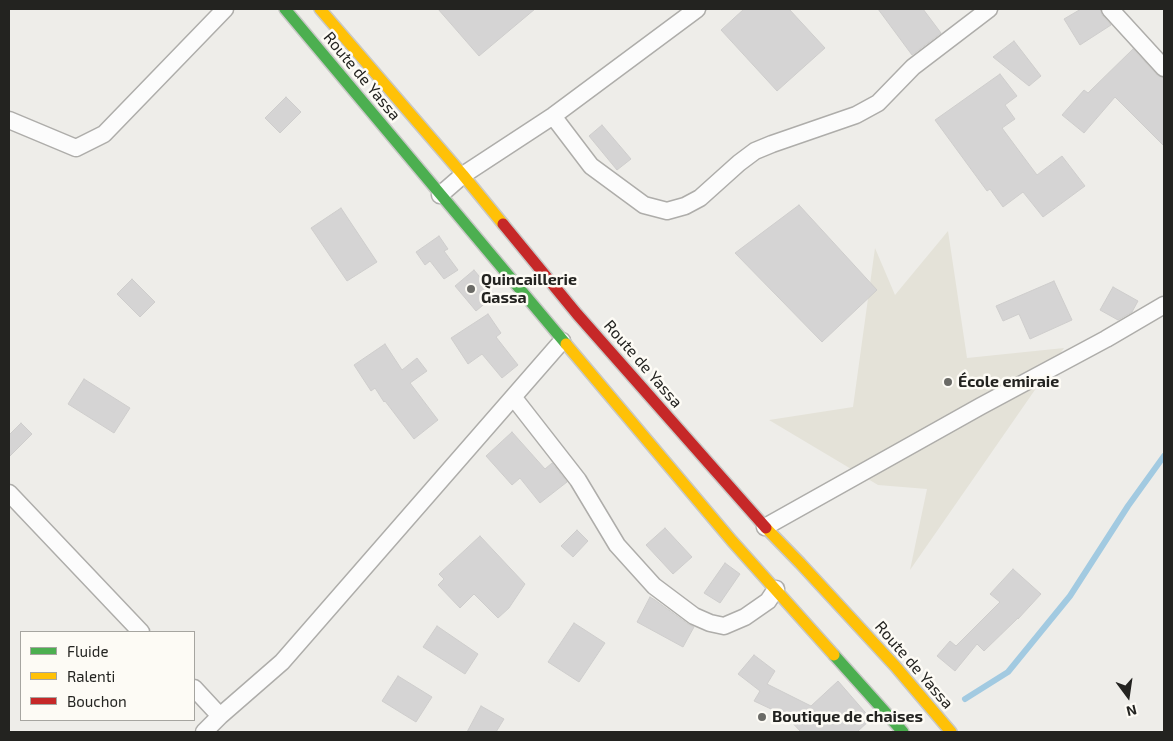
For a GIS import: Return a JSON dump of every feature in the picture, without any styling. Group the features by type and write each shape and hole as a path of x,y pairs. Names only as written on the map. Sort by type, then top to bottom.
{"main road":[{"name":"Route de Yassa","path":"285,9 732,541 902,732"},
{"name":"Route de Yassa","path":"320,9 464,175 577,314 765,527 889,660 951,732"}],"street":[{"path":"9,120 76,148 104,134 225,9"},
{"path":"553,116 591,166 644,205 667,211 685,206 700,198 755,151 856,115 878,103 914,67 989,9"},
{"path":"1110,9 1163,64"},
{"path":"440,195 464,175 553,116 690,11"},
{"path":"765,527 972,411 1106,340 1164,305"},
{"path":"204,732 282,662 562,341"},
{"path":"514,398 578,480 618,545 654,586 694,616 710,623 724,626 745,617 768,601 776,589"},
{"path":"9,493 140,631"},
{"path":"195,689 220,716"}],"shaded area":[{"name":"École emiraie","path":"948,231 967,358 1064,348 910,570 927,489 878,485 769,420 853,407 875,248 895,295"}],"building":[{"path":"438,9 535,9 479,56"},
{"path":"744,9 789,9 825,48 777,91 721,30"},
{"path":"878,9 923,9 941,33 912,55"},
{"path":"1081,9 1100,9 1102,15 1111,25 1080,45 1064,19"},
{"path":"1014,41 1041,76 1029,86 993,57"},
{"path":"1133,49 1157,75 1164,78 1164,146 1115,97 1084,133 1062,115 1084,90 1088,93"},
{"path":"1000,74 1017,96 1005,105 1015,119 1002,128 1037,175 1062,156 1085,186 1043,217 1023,192 1003,207 990,189 987,191 935,120"},
{"path":"286,97 301,112 280,133 265,118"},
{"path":"602,125 631,159 617,170 589,136"},
{"path":"799,205 877,290 822,342 735,253"},
{"path":"341,208 377,262 347,281 311,228"},
{"path":"439,236 448,249 444,251 458,270 444,279 430,261 425,265 416,252"},
{"path":"474,270 495,295 476,311 455,286"},
{"path":"132,279 155,302 140,317 117,294"},
{"path":"1054,281 1072,320 1030,339 1019,314 1003,321 996,306"},
{"path":"1113,287 1138,301 1132,312 1118,320 1100,310"},
{"path":"488,314 501,333 496,337 518,365 502,378 482,354 468,364 451,338"},
{"path":"385,344 402,370 417,358 427,371 410,383 438,420 414,439 375,388 371,391 354,365"},
{"path":"84,379 130,408 114,433 68,404"},
{"path":"21,423 32,434 9,457 9,435"},
{"path":"512,432 545,469 552,463 567,482 540,503 520,478 512,485 486,456"},
{"path":"665,528 692,557 673,574 646,545"},
{"path":"577,530 588,541 573,557 561,546"},
{"path":"480,536 525,584 509,608 498,618 474,594 460,608 438,585 444,579 439,574"},
{"path":"725,563 740,574 720,603 704,593"},
{"path":"1013,569 1041,594 984,651 977,644 955,671 937,656 950,641 956,646 1000,602 990,594"},
{"path":"650,597 694,627 683,647 637,622"},
{"path":"574,623 605,643 579,682 548,662"},
{"path":"437,626 478,654 465,674 423,647"},
{"path":"754,655 775,671 767,684 811,706 838,681 871,719 857,732 801,732 786,716 754,701 760,691 738,674"},
{"path":"398,676 432,697 416,722 382,701"},
{"path":"481,706 504,719 496,732 467,732"}],"waterway":[{"path":"965,699 1008,672 1070,596 1128,506 1164,456"}],"traffic: fast":[{"path":"285,9 566,344"},
{"path":"834,655 903,732"}],"traffic: slow":[{"path":"320,9 503,224"},
{"path":"566,344 732,541 834,655"},
{"path":"766,528 895,666 951,732"}],"traffic: jam":[{"path":"503,224 577,314 766,528"}],"place":[{"name":"Quincaillerie Gassa","path":"471,289"},
{"name":"École emiraie","path":"948,382"},
{"name":"Boutique de chaises","path":"762,717"}]}
